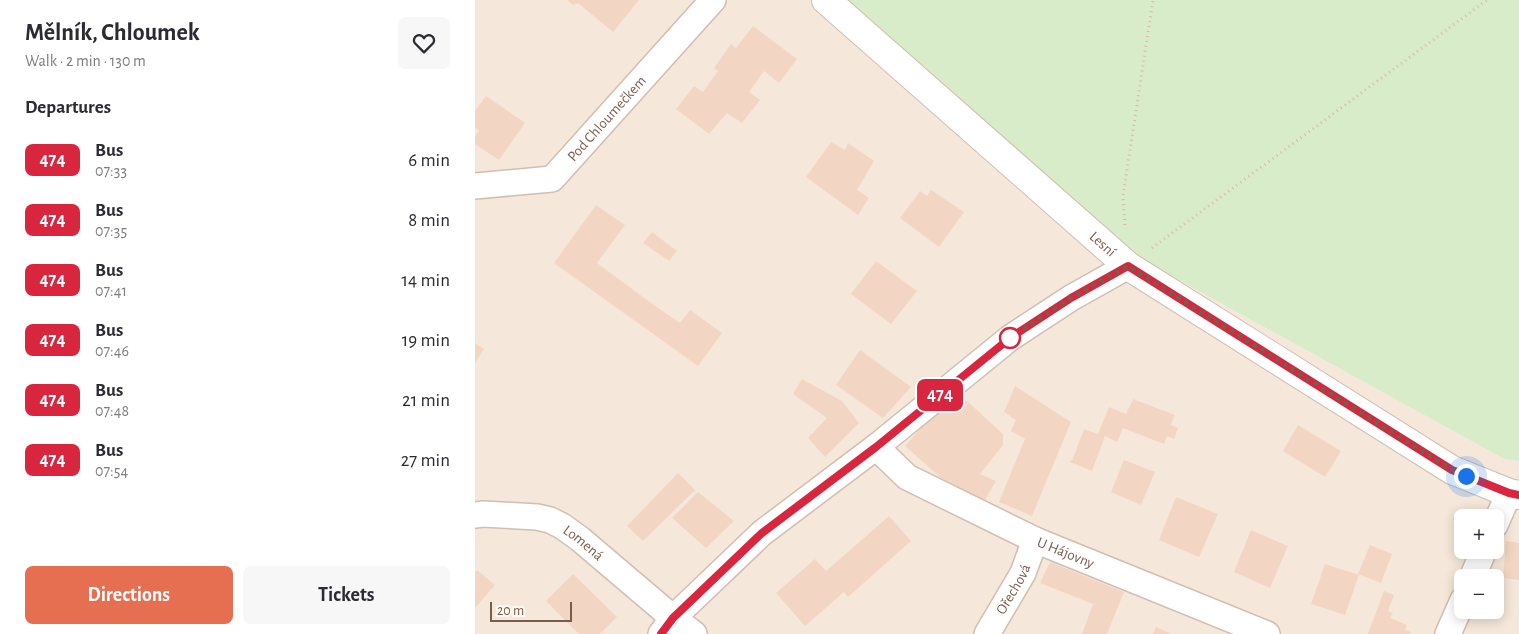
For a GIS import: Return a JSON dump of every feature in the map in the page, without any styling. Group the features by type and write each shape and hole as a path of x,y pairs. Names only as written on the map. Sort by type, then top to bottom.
{"street":[{"name":"Pod Chloumečkem","path":"475,186 552,179 713,0"},
{"name":"Lesní","path":"826,0 1128,266 1452,470 1514,494"},
{"path":"667,626 762,533 876,447 1010,338 1071,298 1128,266"},
{"name":"U Hájovny","path":"876,447 907,477 1035,540 1267,634"},
{"path":"1504,510 1514,494"},
{"name":"Lomená","path":"475,515 537,517 550,520 580,539 667,626 694,634"},
{"name":"Ořechová","path":"987,634 1023,573 1035,540"},
{"path":"1448,634 1455,619"}],"path":[{"path":"1128,266 1123,196 1153,0"},
{"path":"1128,266 1487,0"}],"shaded area":[{"path":"475,0 833,0 1104,239 1504,459 1519,461 1519,634 475,634"}],"green space":[{"path":"833,0 1519,0 1519,461 1504,459 1104,239"}],"building":[{"path":"567,0 639,0 613,32 578,3 573,5"},
{"path":"753,26 797,59 779,83 764,71 749,92 760,100 742,123 727,113 709,134 676,109 694,86 703,92 718,71 714,68 731,44 736,48"},
{"path":"486,96 525,123 499,160 475,144 475,136 479,131 475,128 475,111"},
{"path":"831,142 845,150 848,143 874,161 857,190 869,198 858,215 806,177"},
{"path":"931,190 964,212 939,247 900,218 920,191 927,196"},
{"path":"596,205 625,225 597,263 680,323 690,310 722,333 698,366 554,263"},
{"path":"652,232 677,251 669,261 643,243"},
{"path":"876,261 917,291 891,324 851,294"},
{"path":"475,343 484,349 475,363"},
{"path":"860,350 911,387 883,418 836,385"},
{"path":"802,379 842,401 859,423 825,457 808,438 827,418 793,394"},
{"path":"1015,386 1071,422 1032,516 999,502 1025,439 1011,431 1016,420 1004,412"},
{"path":"955,390 1003,434 1003,445 980,474 996,481 985,500 941,478 905,446"},
{"path":"1133,399 1175,415 1171,425 1178,428 1174,439 1167,436 1164,444 1123,428 1117,442 1105,436 1092,471 1070,462 1084,429 1098,434 1109,407 1126,414"},
{"path":"1298,425 1341,451 1325,477 1283,451"},
{"path":"1124,460 1155,472 1141,505 1111,492"},
{"path":"678,473 695,490 643,541 627,526"},
{"path":"698,492 734,521 706,548 672,518"},
{"path":"1176,497 1218,514 1199,557 1159,540"},
{"path":"889,516 911,541 848,597 844,592 805,626 776,593 815,559 826,571"},
{"path":"1251,530 1288,546 1270,588 1234,572"},
{"path":"1506,541 1519,543 1519,580 1504,578"},
{"path":"1370,545 1392,554 1381,583 1358,574"},
{"path":"1050,562 1124,592 1107,634 1082,634 1093,604 1040,583"},
{"path":"1325,564 1359,575 1345,615 1311,604"},
{"path":"477,570 495,585 475,608 475,572"},
{"path":"573,574 617,617 600,634 579,634 546,601"},
{"path":"1384,591 1394,595 1388,611 1393,613 1390,618 1407,625 1405,630 1411,632 1410,634 1368,634"},
{"path":"1156,627 1172,634 1153,634"}],"bus line":[{"name":"474","path":"661,634 673,618 762,533 876,447 1010,338 1071,298 1128,266 1452,470 1509,493 1519,495"}],"route":[{"path":"1010,338 1071,298 1128,266 1452,470 1466,476"}]}
